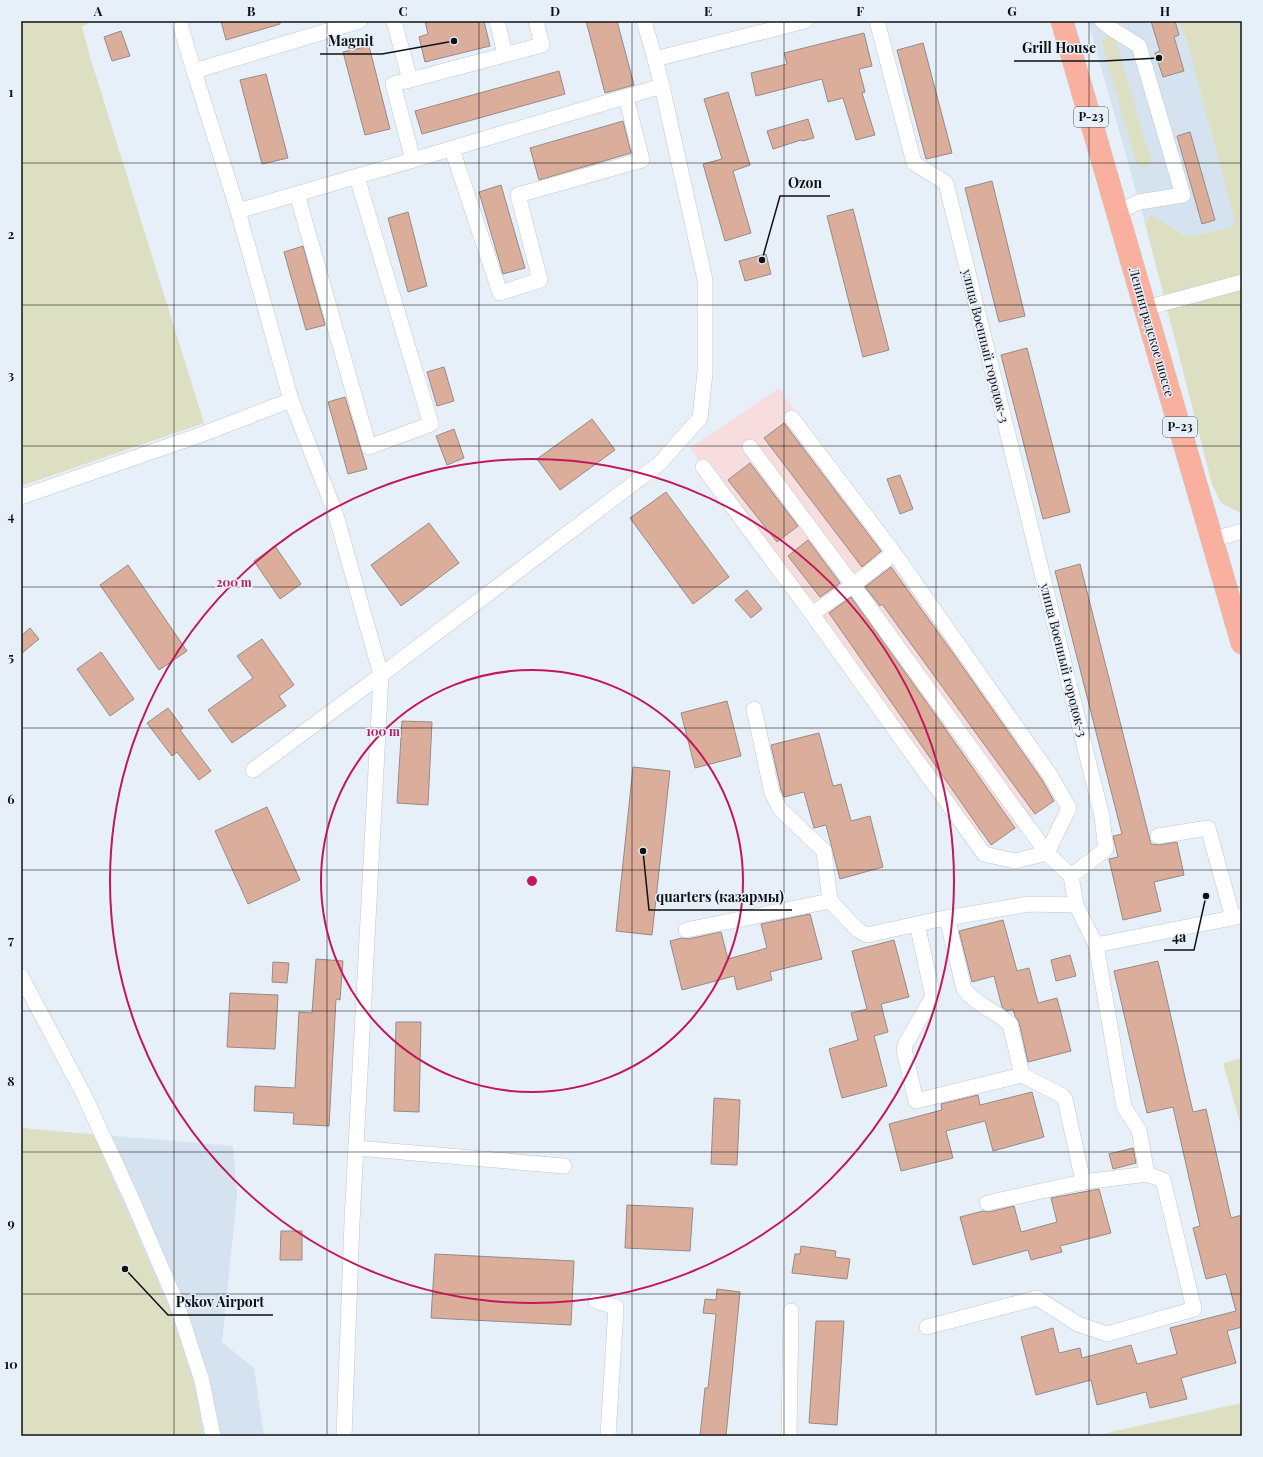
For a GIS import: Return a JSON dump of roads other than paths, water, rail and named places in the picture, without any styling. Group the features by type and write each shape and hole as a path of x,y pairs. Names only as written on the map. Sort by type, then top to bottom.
{"highway":[{"name":"Ленинградское шоссе","path":"1064,22 1242,643"}],"street":[{"path":"179,21 238,211 291,400 335,512 381,675 356,1148 344,1436"},
{"path":"194,71 360,21"},
{"path":"394,21 410,80"},
{"path":"497,21 505,54"},
{"path":"413,160 394,84 542,45 536,21"},
{"path":"253,770 660,464 700,418 705,373 705,280 662,86 644,21"},
{"path":"654,59 805,21"},
{"name":"улица Военный городок-3","path":"877,21 914,163 946,183 1102,817 1106,849 1071,876"},
{"path":"1102,21 1139,46 1183,195 1139,202 1118,212"},
{"path":"238,211 662,86"},
{"path":"452,149 500,293 540,280 518,195 642,160 626,96"},
{"path":"297,194 369,446 430,424 357,177"},
{"path":"1146,308 1242,282"},
{"path":"21,497 200,435 291,400"},
{"path":"703,467 812,614 984,854 1015,861 1047,853 1069,808 1045,768 894,553 792,418"},
{"path":"750,447 854,585 1047,853 1071,876 1076,905 1096,945 1124,1107 1139,1130 1147,1174"},
{"path":"1212,540 1242,531"},
{"path":"812,614 854,585 894,553"},
{"path":"754,709 772,793 780,809 824,851 830,901 858,931 867,935 947,918 1029,904 1076,905"},
{"path":"1096,945 1238,917 1208,828 1158,836"},
{"path":"686,930 830,901"},
{"path":"947,918 964,989 970,997 1010,1024 1022,1075"},
{"path":"917,924 933,996 904,1049 916,1100 1022,1075 1061,1095 1065,1100 1083,1182"},
{"path":"21,976 84,1095 130,1195 177,1304 202,1380 213,1436"},
{"path":"356,1148 564,1166"},
{"path":"927,1326 1038,1298 1078,1324 1107,1334 1194,1309 1163,1180 1147,1174 1083,1182 987,1204"},
{"path":"596,1301 616,1307 608,1436"},
{"path":"789,1436 791,1311"}],"place":[{"name":"Magnit","path":"454,41"},
{"name":"Grill House","path":"1159,58"},
{"name":"Ozon","path":"762,260"},
{"name":"quarters (казармы)","path":"643,851"},
{"name":"4а","path":"1206,896"},
{"name":"Pskov Airport","path":"125,1269"}]}
